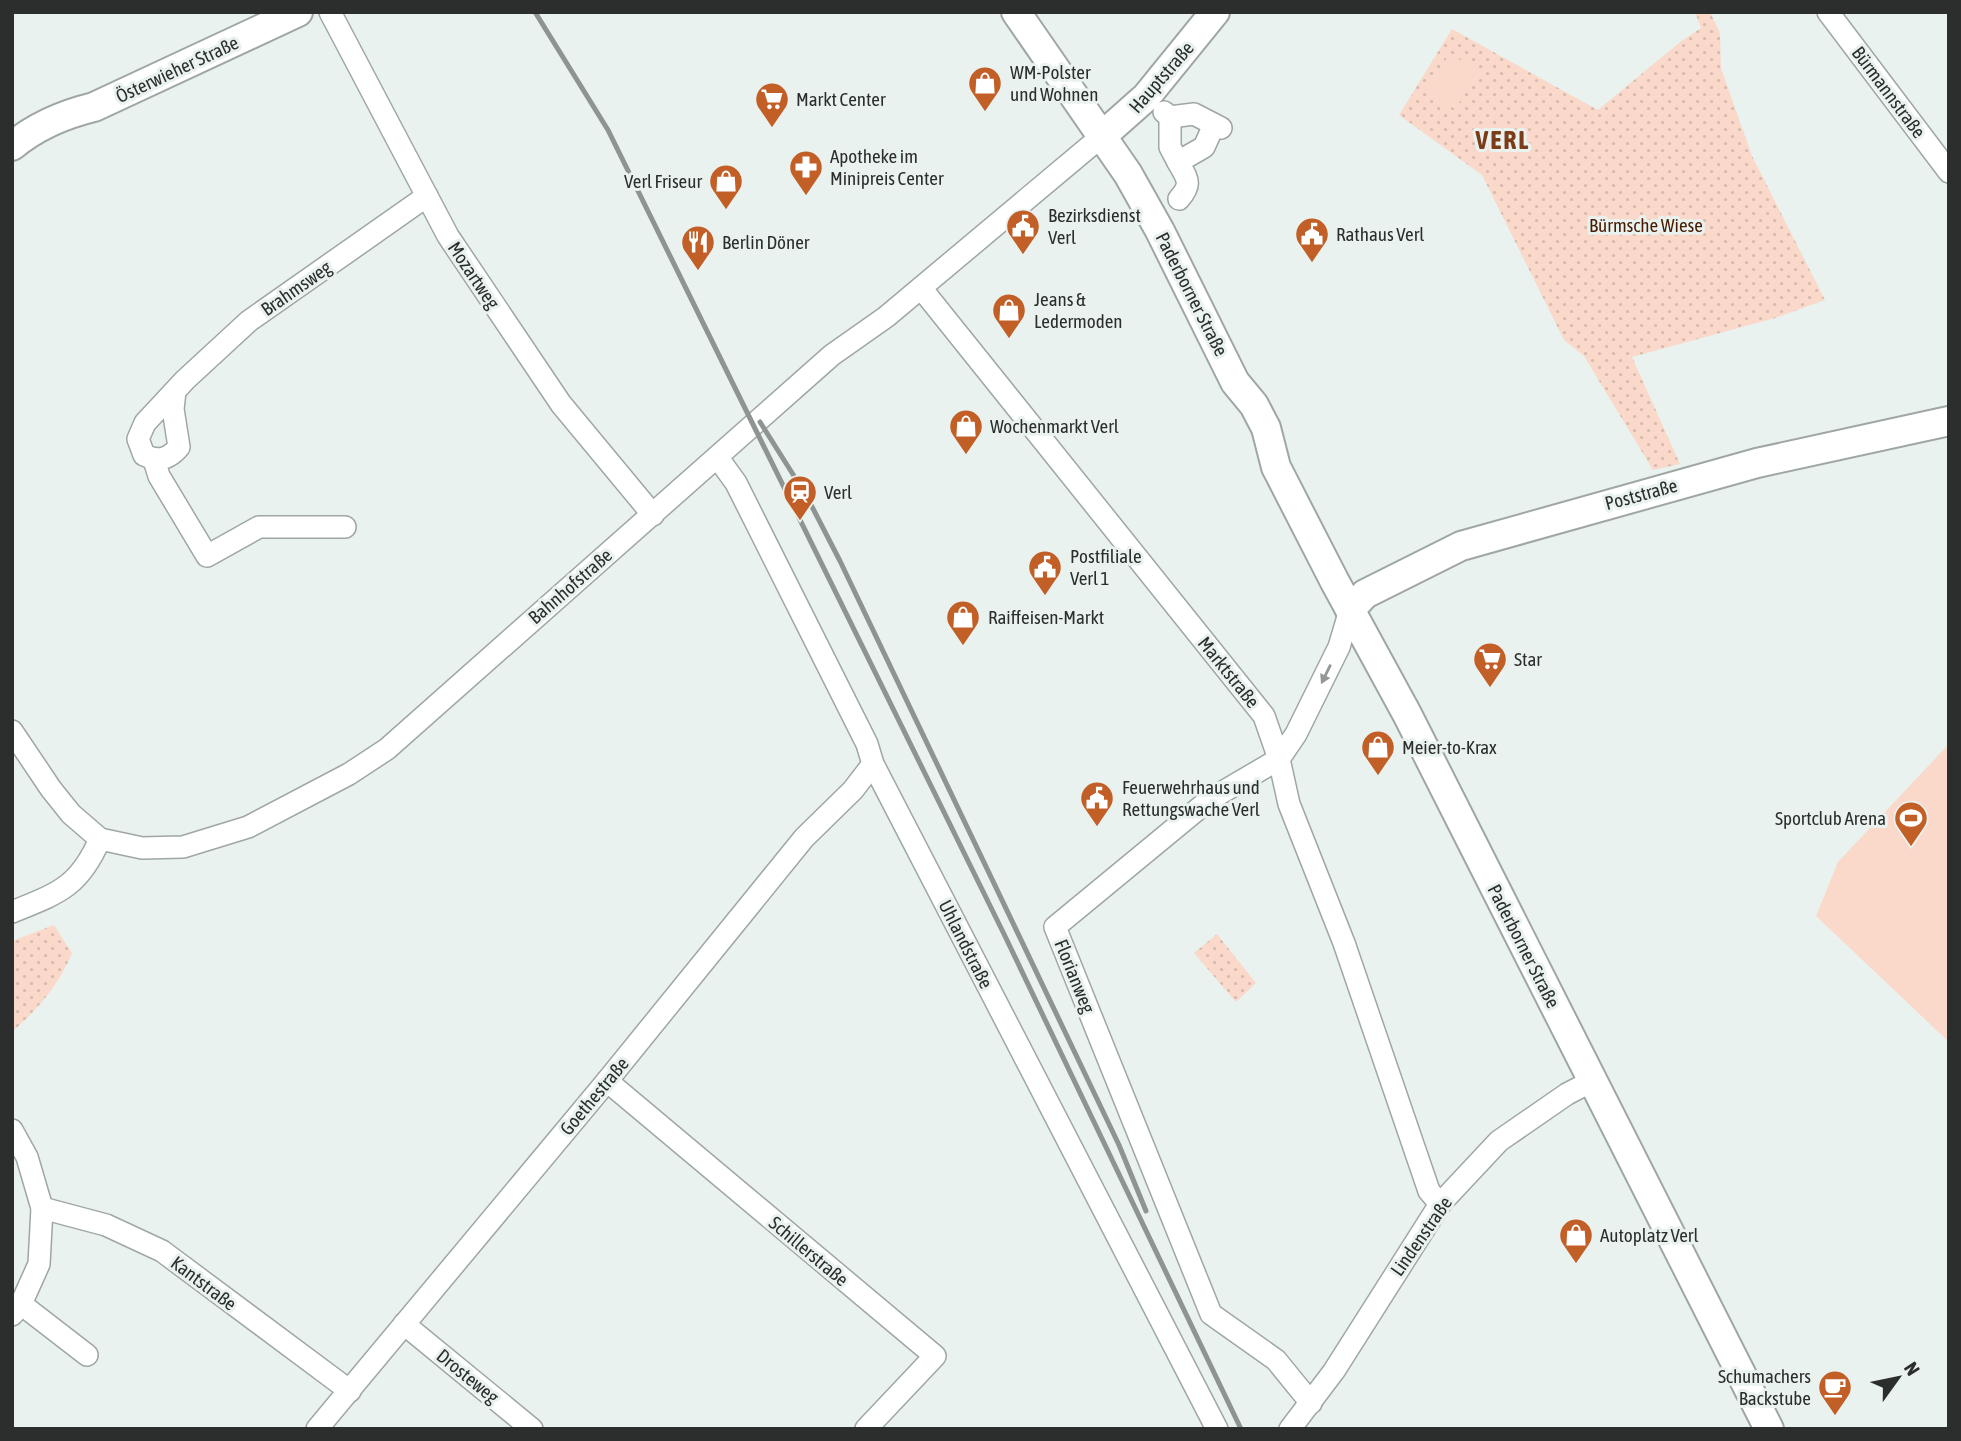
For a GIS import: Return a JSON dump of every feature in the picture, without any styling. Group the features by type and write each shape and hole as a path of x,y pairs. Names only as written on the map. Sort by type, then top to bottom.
{"main road":[{"name":"Österwieher Straße","path":"12,146 51,122 94,107 298,12"},
{"name":"Paderborner Straße","path":"1016,12 1144,201 1235,382 1241,413 1247,425 1276,465 1407,714 1769,1429"},
{"name":"Hauptstraße","path":"1102,136 1146,97 1215,12"},
{"name":"Österwieher Straße","path":"12,158 60,133 94,107"},
{"name":"Poststraße","path":"1350,610 1365,594 1461,546 1757,463 1949,421"}],"street":[{"name":"Mozartweg","path":"330,12 448,236 561,404 653,515"},
{"name":"Bürmannstraße","path":"1828,12 1949,172"},
{"path":"1169,156 1204,147 1218,126 1194,114 1167,115 1169,156 1188,181 1187,190 1179,199"},
{"name":"Bahnhofstraße","path":"12,731 71,814 100,838 142,848 183,847 248,827 349,774 387,749 832,355 886,317 1102,136"},
{"name":"Brahmsweg","path":"345,527 259,527 207,556 159,476 154,460 144,455 138,439 145,422 249,321 427,196"},
{"name":"Marktstraße","path":"921,288 1264,716 1279,759 1289,804 1344,943 1429,1191 1440,1204"},
{"path":"154,460 173,454 179,446 173,409 175,391"},
{"name":"Uhlandstraße","path":"718,458 736,482 867,744 873,764 1217,1429"},
{"name":"Florianweg","path":"1311,1403 1276,1360 1211,1314 1055,927 1209,800 1279,759 1296,734 1339,647 1350,610"},
{"name":"Goethestraße","path":"317,1429 607,1081 804,838 853,790 873,764"},
{"path":"12,912 50,897 78,878 90,863 100,838"},
{"name":"Schillerstraße","path":"607,1081 934,1356 866,1429"},
{"name":"Lindenstraße","path":"1290,1429 1311,1403 1440,1204 1499,1141 1567,1094 1592,1081"},
{"path":"12,1130 27,1157 42,1208 39,1264 17,1310 87,1355"},
{"name":"Kantstraße","path":"42,1208 106,1225 162,1251 350,1391"},
{"name":"Drosteweg","path":"404,1324 532,1429"}],"green space":[{"name":"Bürmsche Wiese","path":"1695,12 1710,12 1720,33 1721,68 1752,156 1825,300 1775,318 1632,357 1680,464 1653,470 1584,356 1564,340 1482,175 1399,115 1452,29 1598,110 1680,42 1701,28"},
{"path":"1450,53 1479,72 1455,109 1426,91"},
{"path":"1949,744 1949,1042 1816,916 1838,862"},
{"path":"54,925 72,953 47,996 12,1032 12,941"},
{"path":"1217,934 1256,983 1236,1002 1194,953"}],"railway":[{"path":"535,12 608,130 1003,932 1241,1429"},
{"path":"760,422 806,495 840,561 1119,1145 1146,1211"}],"place":[{"name":"WM-Polster und Wohnen","path":"985,113"},
{"name":"Markt Center","path":"772,129"},
{"name":"Apotheke im Minipreis Center","path":"806,197"},
{"name":"Verl Friseur","path":"726,211"},
{"name":"Bezirksdienst Verl","path":"1023,256"},
{"name":"Rathaus Verl","path":"1312,264"},
{"name":"Berlin Döner","path":"698,272"},
{"name":"Jeans & Ledermoden","path":"1009,340"},
{"name":"Wochenmarkt Verl","path":"966,456"},
{"name":"Verl","path":"800,522"},
{"name":"Postfiliale Verl 1","path":"1045,597"},
{"name":"Raiffeisen-Markt","path":"963,647"},
{"name":"Star","path":"1490,689"},
{"name":"Meier-to-Krax","path":"1378,777"},
{"name":"Feuerwehrhaus und Rettungswache Verl","path":"1097,828"},
{"name":"Sportclub Arena","path":"1911,848"},
{"name":"Autoplatz Verl","path":"1576,1265"},
{"name":"Schumachers Backstube","path":"1835,1417"}],"district":[{"name":"VERL","path":"1503,140"}]}
